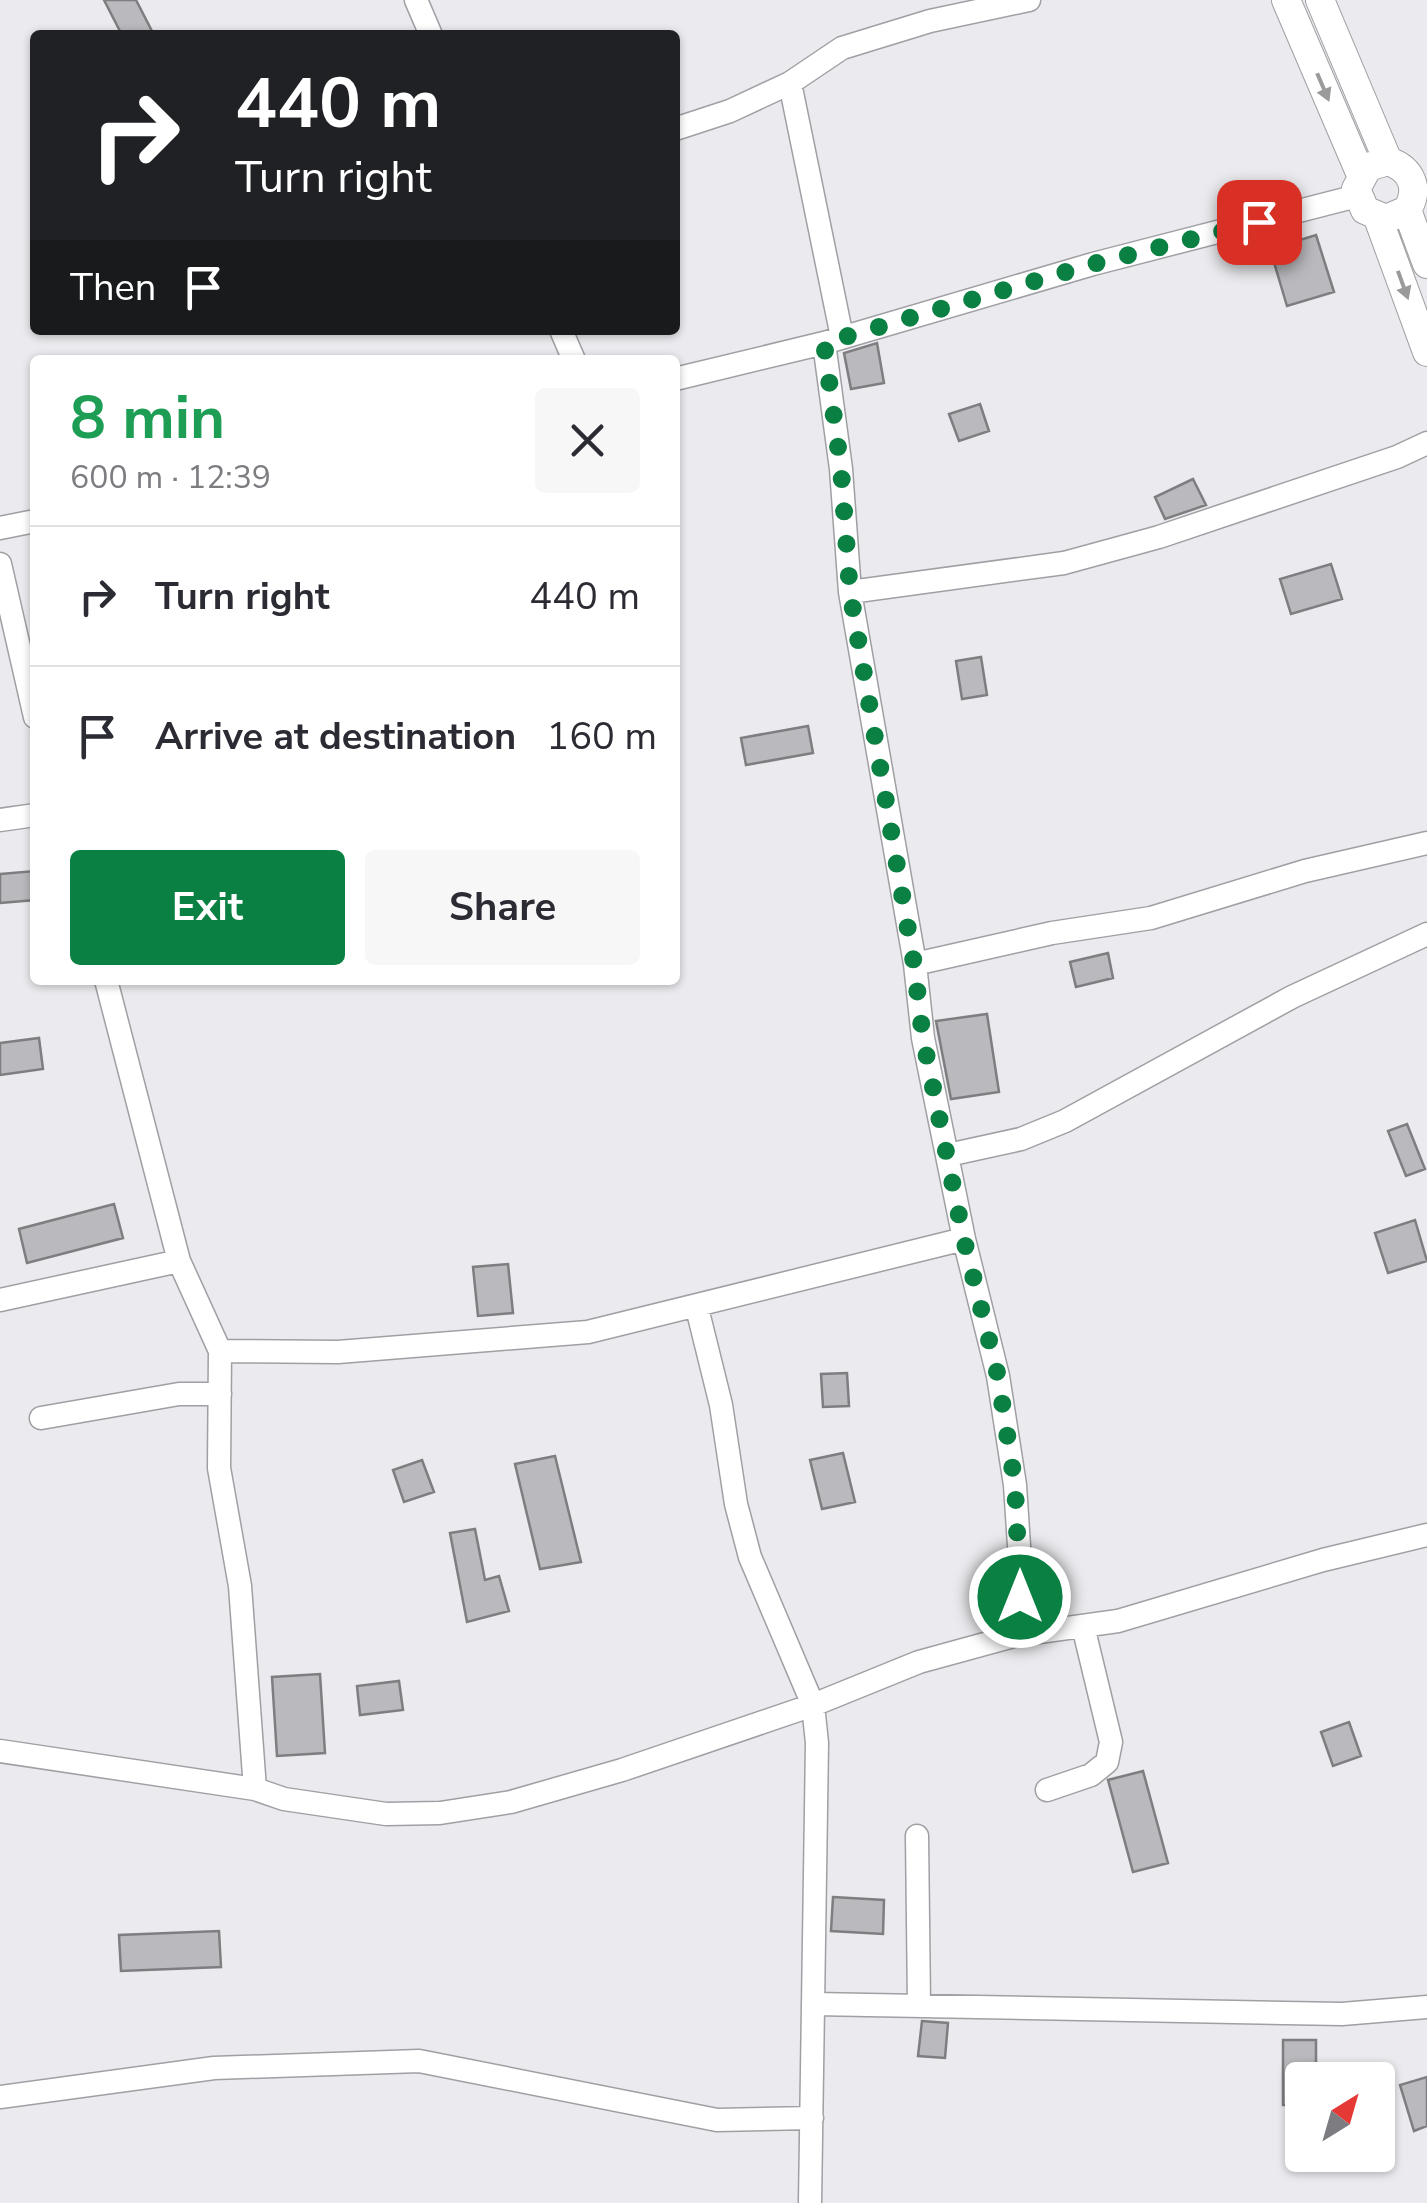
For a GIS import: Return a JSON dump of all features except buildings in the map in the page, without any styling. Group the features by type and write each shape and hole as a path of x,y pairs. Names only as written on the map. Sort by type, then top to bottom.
{"main road":[{"path":"1286,0 1359,185 1365,210 1378,218 1394,218 1417,194"},
{"path":"1320,0 1388,161 1407,171 1417,194 1427,264"},
{"path":"1359,185 1368,166 1388,161"},
{"path":"1378,218 1427,352"}],"street":[{"path":"416,0 430,30"},
{"path":"680,126 730,111 790,83 842,48 930,21 1029,0"},
{"path":"790,83 833,340 850,592 914,964 923,1038 964,1240 998,1376 1015,1485 1020,1560 1016,1635"},
{"path":"680,378 833,340 1359,185"},
{"path":"850,592 1064,564 1159,538 1427,443"},
{"path":"0,528 30,522"},
{"path":"0,564 30,695"},
{"path":"0,820 30,816"},
{"path":"914,964 1052,933 1151,918 1304,871 1427,842"},
{"path":"948,1154 1020,1139 1065,1121 1292,997 1427,934"},
{"path":"107,985 179,1261 220,1351 219,1468 240,1586 254,1789"},
{"path":"220,1351 338,1352 588,1332 964,1240"},
{"path":"0,1300 179,1261"},
{"path":"697,1308 721,1405 736,1504 750,1557 813,1705 817,1743 810,2203"},
{"path":"41,1418 179,1394 220,1394"},
{"path":"0,1751 254,1789 341,1810 440,1813 568,1787 813,1705 918,1662 1016,1635 1118,1622 1323,1560 1427,1534"},
{"path":"1046,1790 1091,1775 1107,1762 1110,1742 1083,1626"},
{"path":"917,1836 920,2006"},
{"path":"814,2004 1342,2014 1427,2007"},
{"path":"0,2096 214,2068 419,2061 717,2120 812,2118"}],"route":[{"path":"1020,1597 1015,1485 998,1376 964,1240 923,1038 887,799 850,592 841,469 824,343 1093,264 1259,222"}]}
